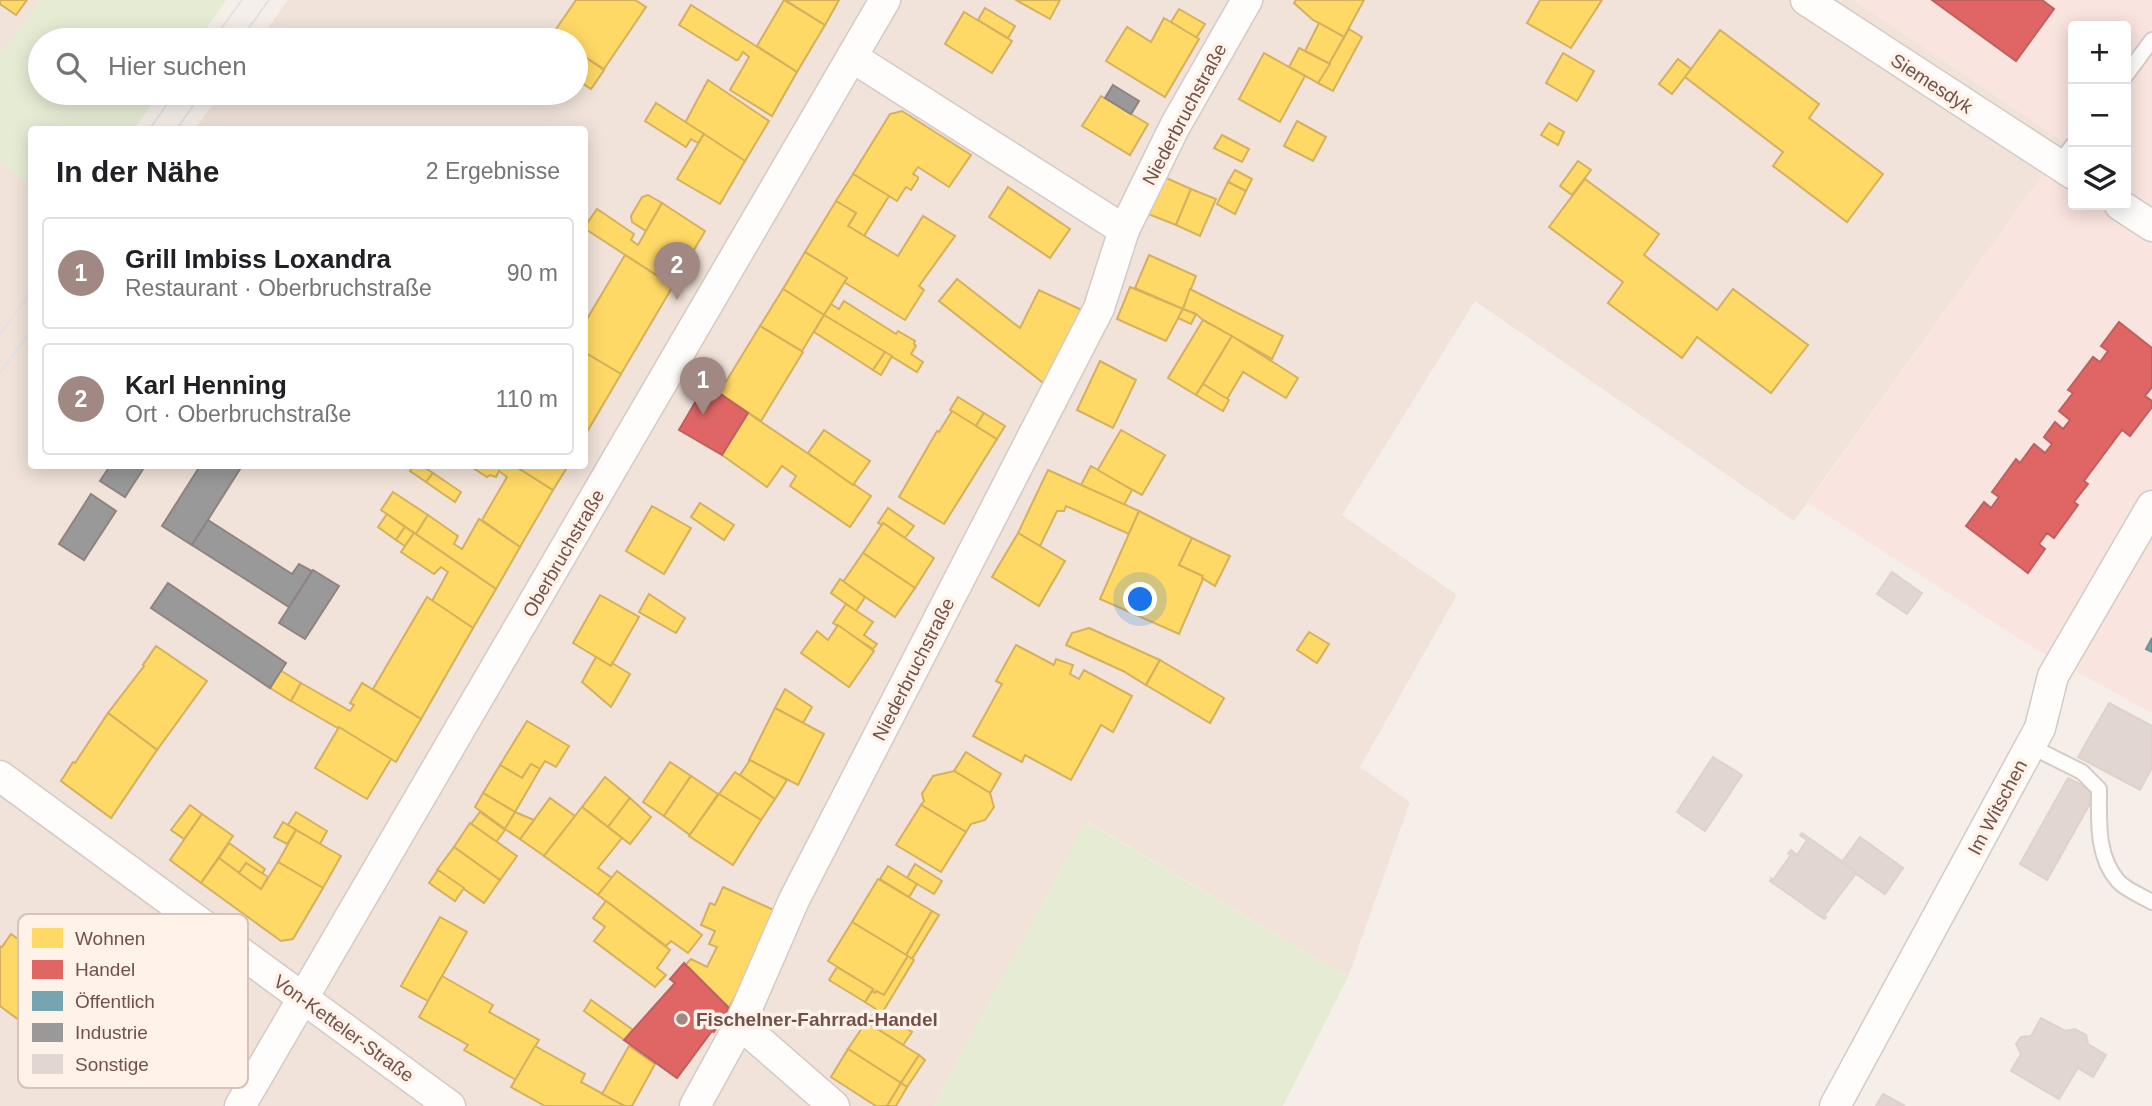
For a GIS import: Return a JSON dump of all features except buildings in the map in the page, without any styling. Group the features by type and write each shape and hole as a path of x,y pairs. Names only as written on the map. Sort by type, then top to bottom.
{"street":[{"name":"Oberbruchstraße","path":"240,1106 885,0"},
{"name":"Niederbruchstraße","path":"695,1106 740,1024 800,888 1099,308 1124,230 1175,126 1247,0"},
{"name":"Siemesdyk","path":"1806,0 2068,161"},
{"path":"852,57 1124,230"},
{"path":"2128,210 2152,226"},
{"name":"Im Witschen","path":"1835,1106 2040,728 2053,676 2152,506"},
{"name":"Von-Ketteler-Straße","path":"0,776 188,914"},
{"name":"Von-Ketteler-Straße","path":"248,958 446,1105"},
{"path":"740,1024 834,1106"}],"lane":[{"path":"2131,68 2152,40"},
{"path":"2030,746 2082,772 2099,789 2098,830 2106,862 2119,883 2152,902"}],"shaded area":[{"path":"0,0 41,0 0,55"},
{"path":"288,0 1853,0 2066,142 1794,521 1475,301 1342,515 1457,595 1360,767 1410,802 1348,977 1087,821 934,1106 0,1106 0,162 28,183 28,469 588,469 588,126 197,126 212,105 588,105 588,28 268,28"},
{"path":"1853,0 2152,0 2152,713 2035,649 1808,503 2065,143"}],"green space":[{"path":"41,0 226,0 206,28 28,28 28,105 151,105 136,126 28,126 28,183 0,162 0,55"},
{"path":"1086,821 1348,977 1283,1106 934,1106"}],"tram line":[{"path":"222,28 242,0"},
{"path":"249,28 269,0"},
{"path":"152,126 167,105"},
{"path":"179,126 194,105"},
{"path":"0,334 28,296"},
{"path":"0,373 28,334"}],"place":[{"name":"Karl Henning","path":"677,300"},
{"name":"Grill Imbiss Loxandra","path":"703,415"},
{"name":"Fischelner-Fahrrad-Handel","path":"682,1019"}]}
